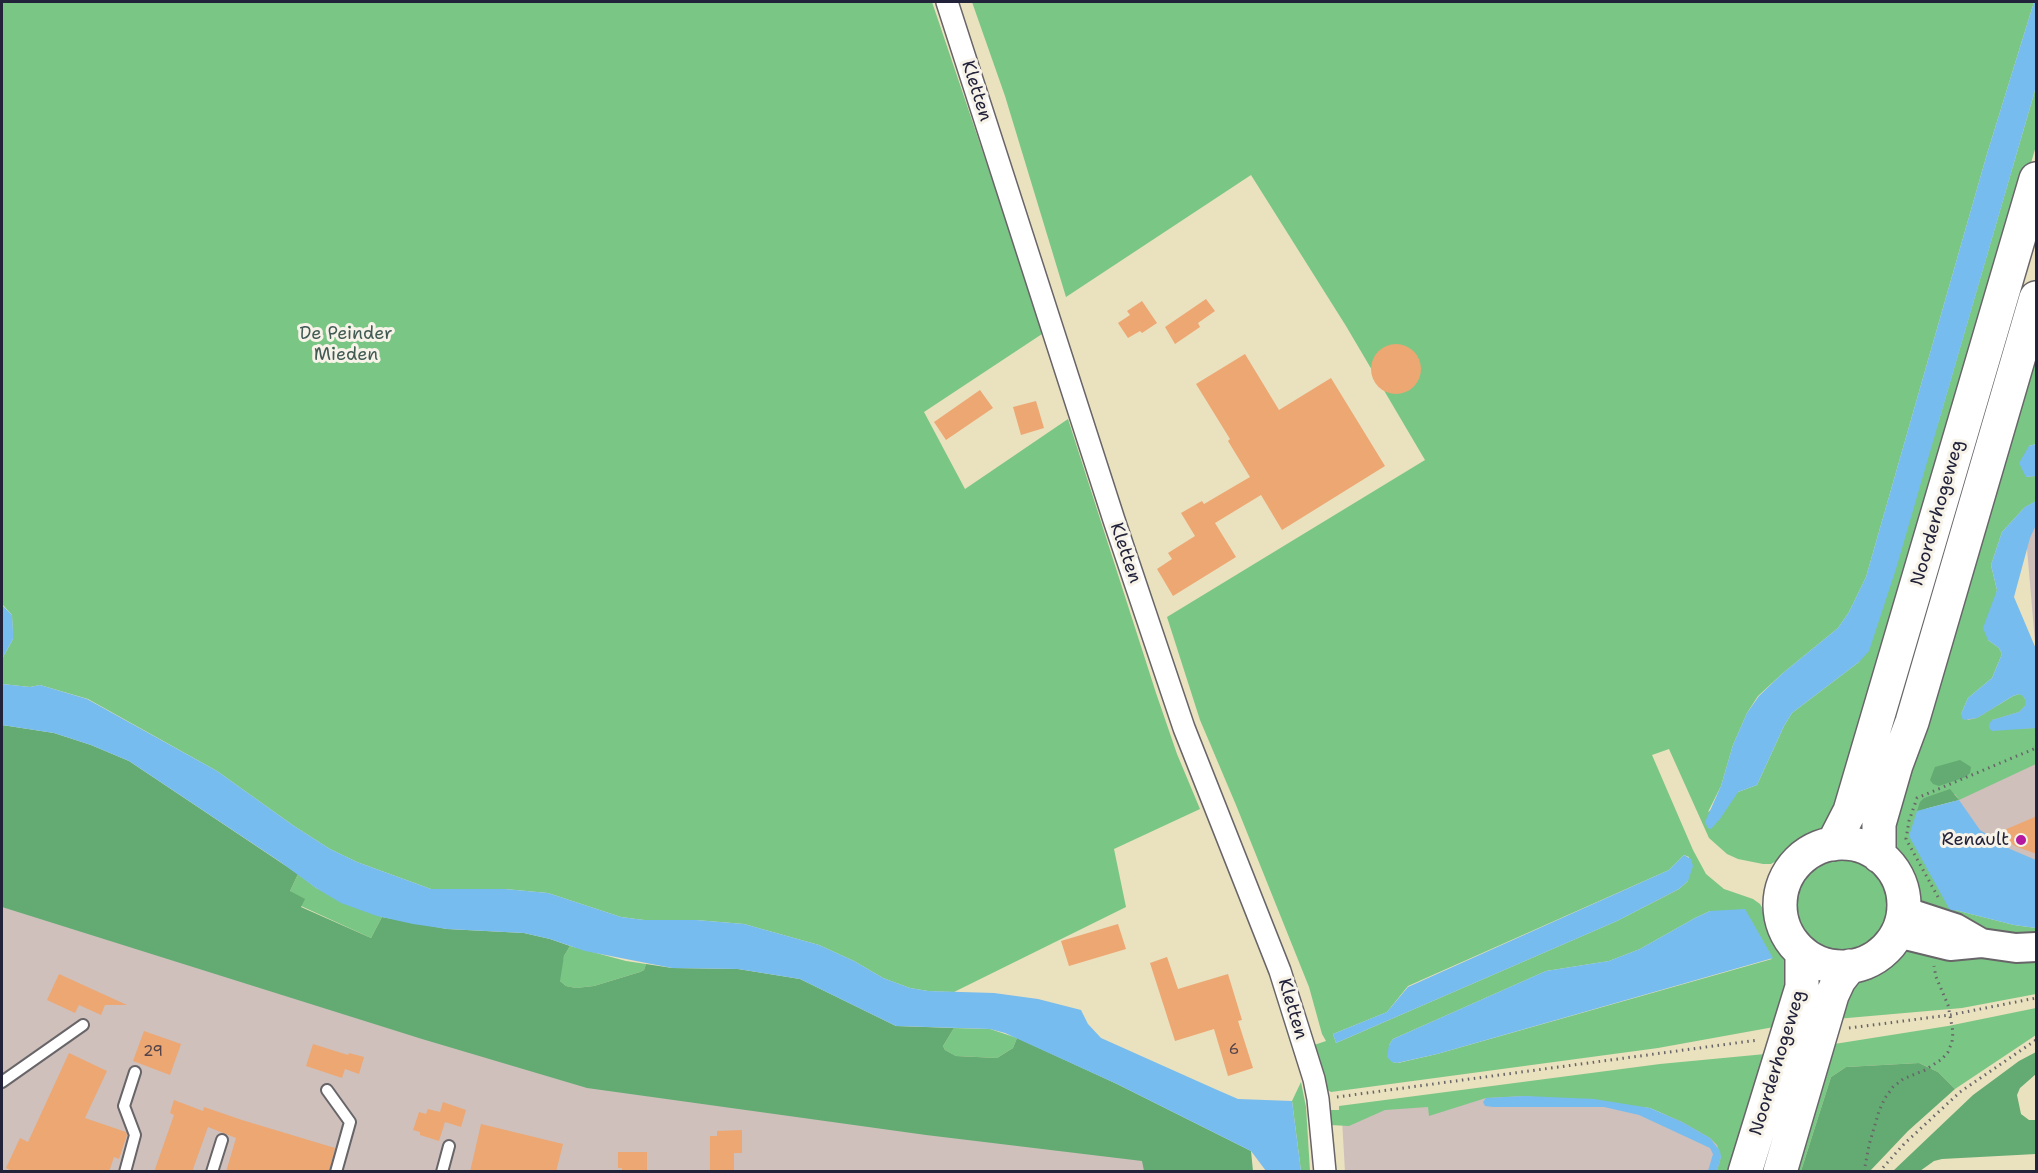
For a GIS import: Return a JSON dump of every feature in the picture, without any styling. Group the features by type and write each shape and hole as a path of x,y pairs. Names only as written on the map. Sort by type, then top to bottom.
{"main road":[{"name":"Noorderhogeweg","path":"1833,844 1850,811 2037,180"},
{"name":"Noorderhogeweg","path":"1880,856 1878,824 1912,723 2037,298"},
{"path":"1850,843 1880,856 1899,880 1903,895 1900,922 1885,949 1869,960 1850,966 1833,966 1816,961 1802,952 1790,939 1782,921 1780,903 1787,875 1798,861 1814,849 1833,844 1850,843"},
{"path":"1900,922 1956,928 1981,943 2016,948 2037,947"},
{"name":"Noorderhogeweg","path":"1745,1172 1802,987 1802,952"},
{"name":"Noorderhogeweg","path":"1780,1172 1832,995 1839,980 1850,966"}],"street":[{"name":"Kletten","path":"947,2 1184,728 1280,971 1314,1079 1325,1172"}],"lane":[{"path":"2,1082 82,1025"},
{"path":"125,1172 135,1135 124,1106 135,1072"},
{"path":"327,1090 350,1122 336,1172"},
{"path":"212,1172 222,1140"},
{"path":"442,1172 449,1146"}],"path":[{"path":"1843,1028 1950,1015 2037,998"},
{"path":"1318,1099 1766,1039"},
{"path":"1879,1172 1904,1144 1960,1092 2037,1040"}],"shaded area":[{"path":"2036,465 2036,654 2022,490"},
{"path":"2036,699 2036,867 1951,838 1958,712"},
{"path":"2,880 1161,1150 1166,1171 2,1171"},
{"path":"1524,1089 1739,1128 1726,1171 1345,1172 1342,1119 1383,1104"}],"green space":[{"name":"De Peinder Mieden","path":"2,2 932,2 1042,334 924,412 965,489 1068,419 1156,693 1177,754 1200,809 1114,849 1126,907 954,992 928,991 910,988 883,978 854,961 819,945 744,924 621,917 548,893 505,889 431,889 357,862 330,849 217,771 88,699 40,685 30,687 2,684 2,659 13,639 12,615 2,604"},
{"path":"972,2 2034,2 1987,154 1866,577 1849,612 1838,628 1758,696 1747,713 1733,745 1721,786 1708,812 1738,792 1757,785 1792,713 1859,662 1939,420 2036,87 2036,146 1839,815 1824,832 1801,840 1771,864 1738,859 1727,854 1709,838 1669,749 1652,755 1693,850 1706,874 1724,889 1753,899 1760,904 1768,918 1775,939 1787,957 1785,1025 1658,1048 1331,1092 1324,1088 1311,1046 1326,1041 1309,987 1200,720 1167,617 1425,460 1346,326 1251,175 1066,297 1005,96","holes":["1684,855 1689,857 1688,881 1679,889 1617,921 1336,1043 1333,1034 1387,1012 1408,986 1669,870","1710,911 1772,959 1437,1054 1398,1063 1392,1062 1389,1045 1393,1039 1546,971 1609,961 1640,949"]},
{"path":"2036,336 2036,444 2029,446 2026,477 2036,476 2036,501 2025,507 2002,532 1991,565 1997,590 1988,640 1999,648 2002,654 1992,678 1968,698 1961,714 1968,720 1977,718 2013,696 2023,695 2025,706 2019,712 1992,720 2009,729 2036,728 2036,764 1959,800 1955,794 1924,798 1955,910 2014,925 2036,928 2036,936 1985,931 1923,907 1909,868 1890,840"},
{"path":"2,725 54,733 129,761 298,874 290,891 305,899 301,907 371,938 382,917 447,929 524,933 550,939 570,946 564,956 560,981 566,986 576,988 594,986 640,972 644,970 646,964 672,968 738,969 800,979 896,1026 954,1028 943,1046 945,1050 956,1056 997,1058 1013,1048 1017,1038 1117,1084 1251,1151 1253,1171 1144,1171 1142,1161 926,1135 587,1088 422,1039 2,907"},
{"path":"1960,760 1971,767 1966,777 1939,786 1933,784 1930,780 1935,767"},
{"path":"1950,789 1959,800 1917,811 1924,798"},
{"path":"1842,859 1868,867 1880,879 1888,905 1880,931 1868,943 1842,951 1816,943 1804,931 1796,905 1804,879 1816,867"},
{"path":"298,874 316,888 382,917 371,938 301,906 290,891"},
{"path":"570,946 646,964 644,970 640,972 594,986 576,988 566,986 560,981 560,972 564,956"},
{"path":"1909,950 1995,959 2036,958 2036,994 1962,1008 1836,1019 1859,979 1878,972"},
{"path":"2036,1008 2036,1035 1955,1089 1938,1072 1919,1063 1846,1067 1831,1077 1801,1171 1791,1172 1828,1045 1948,1026"},
{"path":"954,1028 990,1029 1017,1038 1013,1048 997,1058 956,1056 945,1050 943,1046"},
{"path":"2036,1052 2036,1074 2020,1088 2017,1095 2021,1114 2029,1120 2036,1120 2036,1154 1942,1159 1934,1161 1920,1171 1893,1171 1973,1095 2019,1061"},
{"path":"1776,1053 1734,1171 1717,1171 1721,1157 1717,1145 1710,1138 1650,1108 1525,1096 1486,1098 1429,1116 1428,1107 1385,1110 1349,1126 1330,1125 1328,1110 1339,1110 1339,1106 1660,1064"},
{"path":"1919,1063 1938,1072 1955,1089 1908,1131 1870,1171 1801,1171 1831,1077 1846,1067"},
{"path":"1301,1082 1306,1107 1310,1171 1301,1171 1292,1101"}],"water":[{"path":"2034,2 2036,2 2036,87 1896,569 1869,651 1859,662 1792,713 1757,785 1738,792 1720,819 1711,829 1708,828 1705,822 1721,786 1733,745 1747,713 1759,696 1783,673 1838,628 1849,612 1866,577 1987,154"},
{"path":"2036,444 2036,476 2026,477 2019,463 2029,446"},
{"path":"2036,501 2036,525 2030,538 2014,597 2036,649 2036,728 1992,731 1989,724 1992,720 2019,712 2025,706 2023,696 2019,694 2013,696 1977,718 1963,720 1961,714 1968,698 1992,678 2002,654 1999,648 1988,640 1983,628 1997,590 1991,565 2002,532 2025,507"},
{"path":"2,605 12,615 13,639 2,659"},
{"path":"2,684 30,687 40,685 87,699 217,771 330,849 357,862 431,889 505,889 548,893 621,917 744,924 819,945 854,961 883,978 910,988 928,991 994,993 1038,999 1081,1010 1088,1024 1101,1038 1238,1099 1292,1101 1301,1171 1266,1171 1251,1151 1117,1084 1005,1033 990,1029 896,1026 800,979 738,969 672,968 585,951 524,933 447,929 413,924 377,916 341,903 129,761 54,733 2,725"},
{"path":"1959,800 1980,830 2010,849 2036,860 2036,928 2014,925 1955,910 1951,912 1909,836 1917,811"},
{"path":"1684,855 1691,859 1693,866 1688,881 1679,889 1617,921 1336,1043 1333,1034 1387,1012 1408,987 1669,870"},
{"path":"1745,909 1773,958 1437,1054 1397,1063 1387,1057 1389,1045 1393,1039 1546,971 1609,961 1640,949 1710,911"},
{"path":"1525,1096 1594,1099 1650,1108 1710,1138 1720,1151 1721,1157 1717,1171 1708,1171 1713,1154 1710,1148 1639,1115 1604,1107 1493,1107 1485,1106 1483,1102 1486,1098"}],"building":[{"path":"1206,299 1215,311 1198,323 1200,327 1175,344 1165,327"},
{"path":"1142,301 1157,323 1142,333 1140,331 1128,338 1118,323 1130,315 1127,311"},
{"path":"1391,344 1401,344 1414,351 1421,364 1421,374 1414,387 1401,394 1391,394 1382,390 1375,383 1371,374 1371,364 1375,355 1382,348"},
{"path":"1245,354 1279,410 1331,378 1385,466 1282,530 1261,495 1215,523 1236,557 1173,596 1157,569 1172,559 1168,553 1195,536 1181,513 1202,501 1204,504 1250,477 1196,384"},
{"path":"980,390 993,408 946,440 934,422"},
{"path":"1036,401 1044,428 1021,435 1013,407"},
{"name":"Renault","path":"2037,816 2037,854 2017,847 1995,834"},
{"path":"1118,924 1126,949 1069,966 1061,941"},
{"path":"1167,957 1178,989 1228,974 1242,1020 1238,1021 1253,1068 1228,1076 1214,1029 1175,1041 1150,963"},
{"path":"59,974 127,1005 105,1005 101,1015 79,1005 75,1013 47,1000"},
{"path":"144,1031 181,1044 170,1075 133,1061"},
{"path":"313,1044 348,1055 349,1053 364,1057 359,1074 345,1069 342,1078 306,1066"},
{"path":"69,1053 107,1071 85,1118 126,1132 119,1159 114,1157 109,1172 14,1172 6,1168 20,1138 28,1142"},
{"path":"174,1100 203,1111 204,1107 335,1148 329,1172 226,1172 236,1138 208,1127 192,1172 154,1172 174,1115 170,1113"},
{"path":"443,1102 466,1110 461,1127 445,1122 439,1141 420,1135 420,1132 413,1130 419,1112 426,1114 428,1109 440,1112"},
{"path":"481,1124 563,1144 556,1172 470,1172"},
{"path":"742,1130 742,1153 734,1153 734,1170 710,1170 710,1136 717,1136 717,1131"},
{"path":"618,1152 647,1152 647,1172 622,1172 622,1168 618,1168"}],"place":[{"name":"Renault","path":"2021,840"}]}
